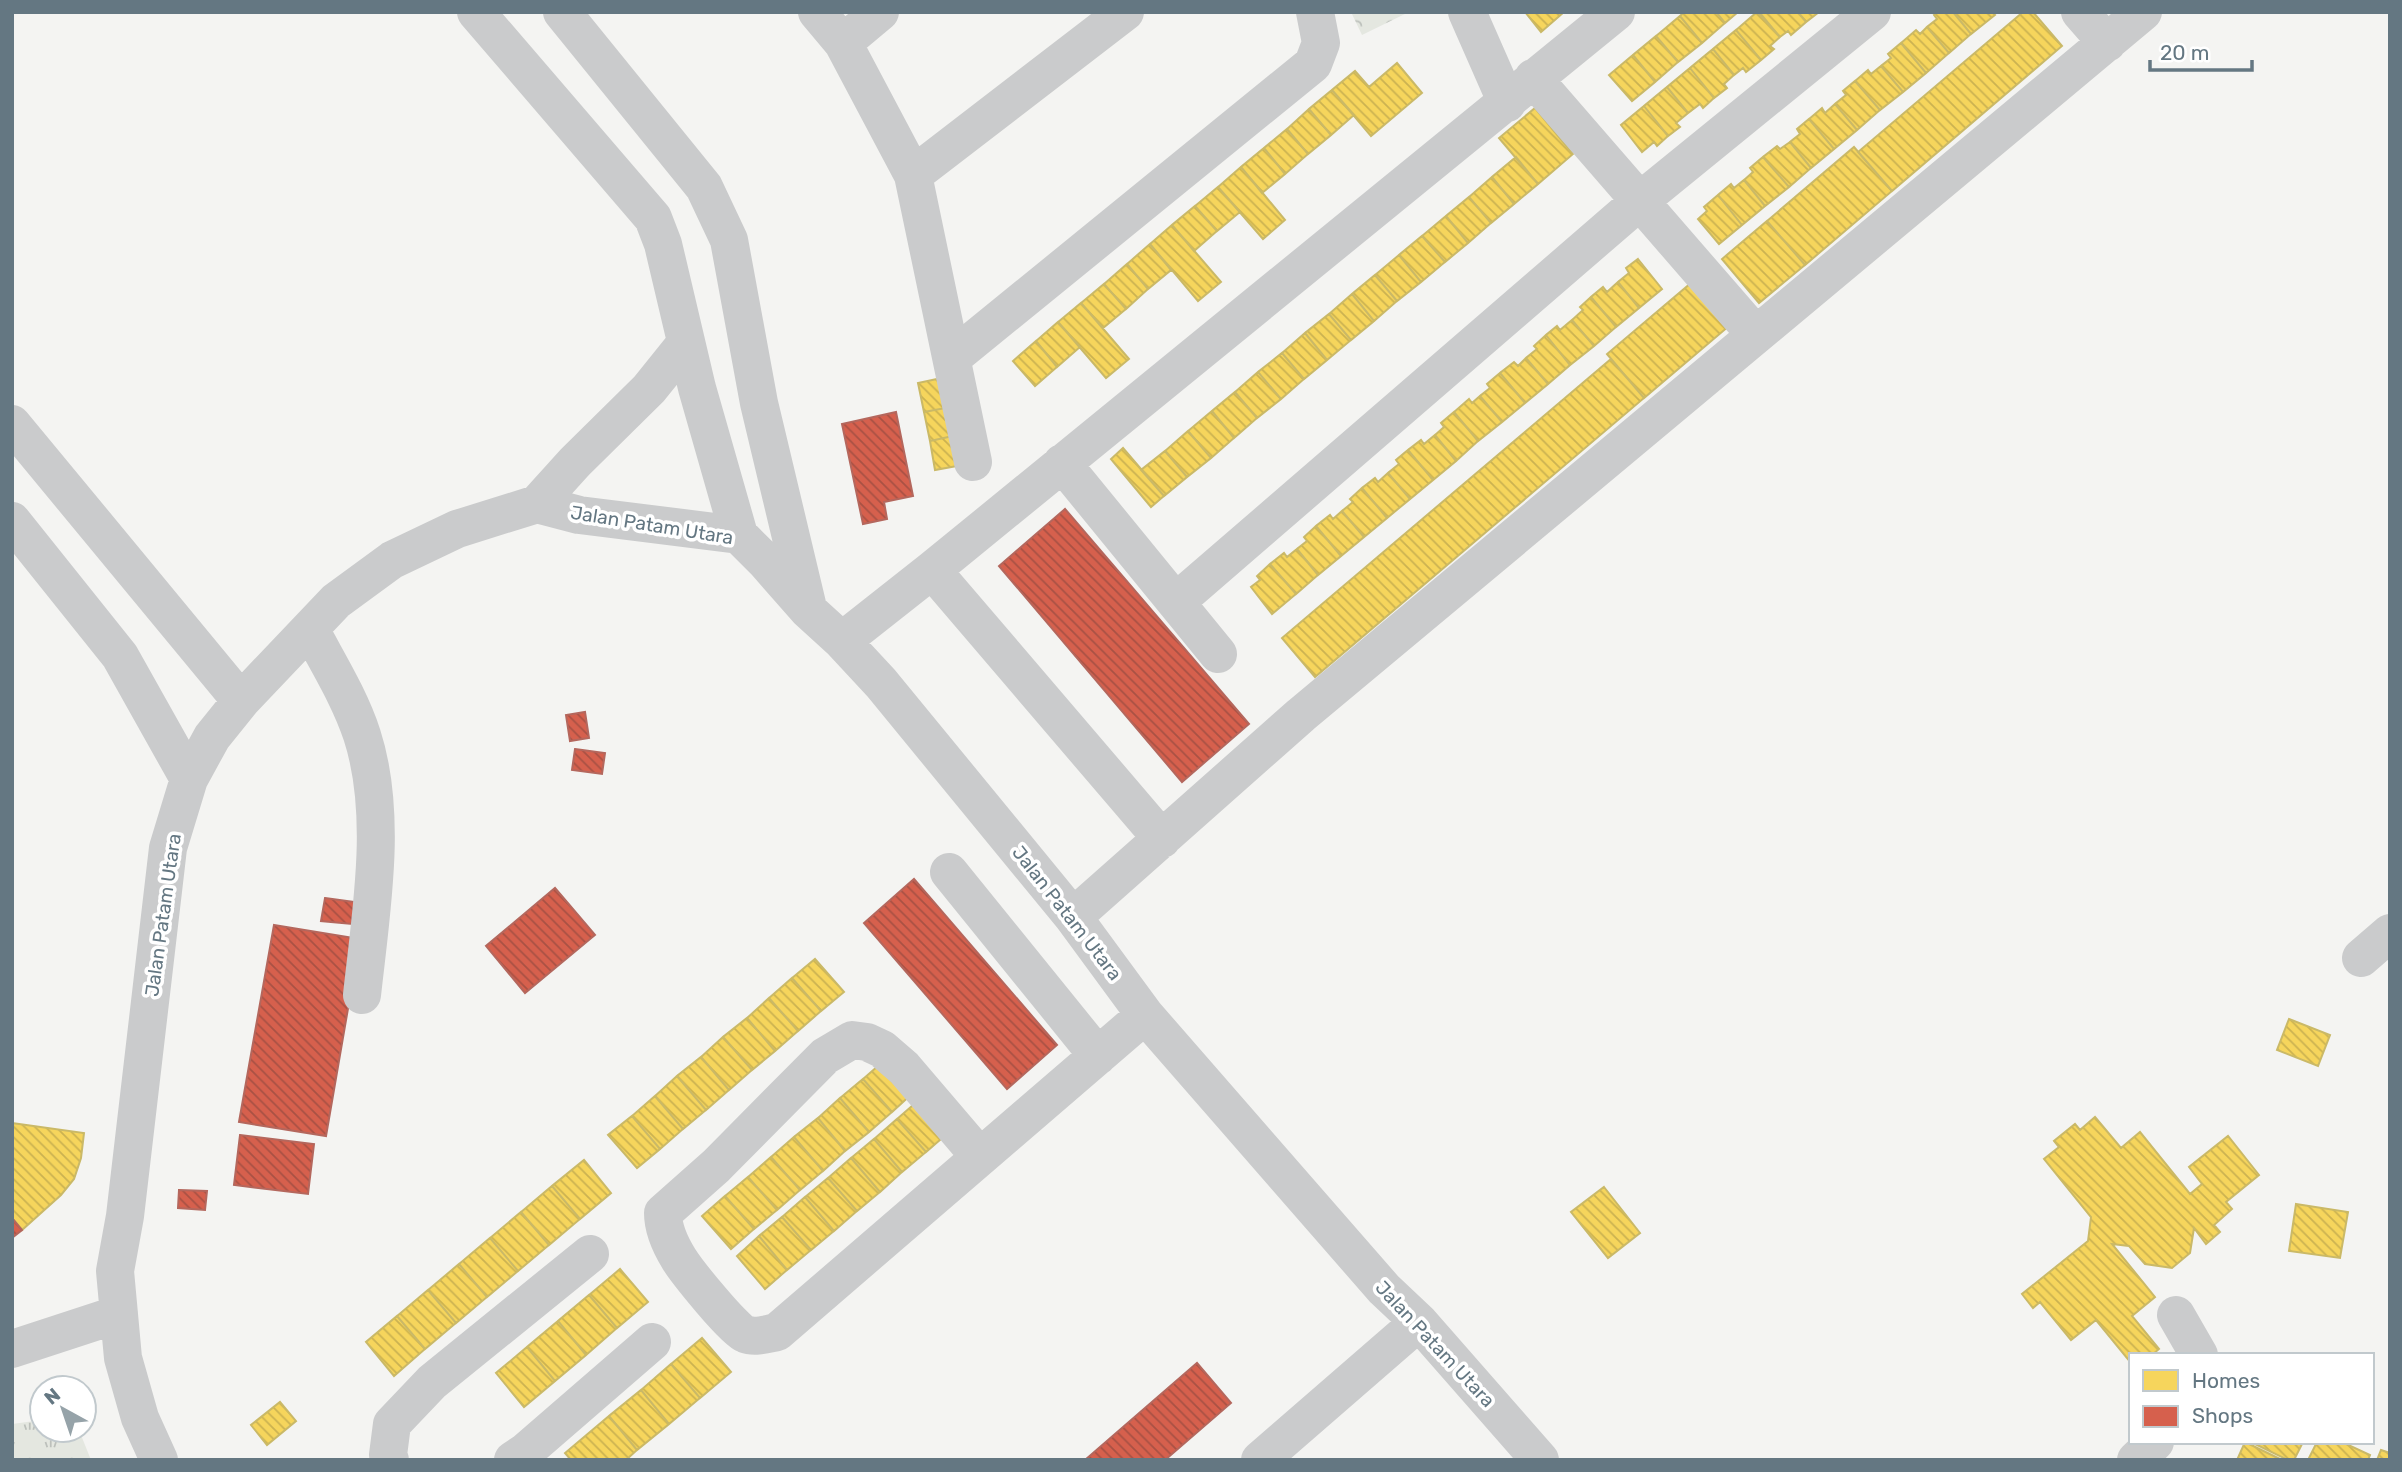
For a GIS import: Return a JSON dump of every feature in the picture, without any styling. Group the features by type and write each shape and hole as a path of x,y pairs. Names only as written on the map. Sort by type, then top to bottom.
{"street":[{"path":"476,12 624,181 653,218 663,244 686,342 739,535"},
{"path":"562,12 704,187 729,240 759,403 808,610"},
{"path":"817,12 843,43 914,174 973,462"},
{"path":"843,43 880,12"},
{"path":"914,174 1125,12"},
{"path":"953,357 1313,64 1321,43 1315,12"},
{"path":"1467,12 1520,90 1641,200 1756,335"},
{"path":"842,640 932,570 1616,12"},
{"path":"1177,601 1641,200 1872,12"},
{"path":"2080,12 2106,43"},
{"path":"1073,917 1301,715 2143,12"},
{"path":"537,504 575,462 649,390 686,342"},
{"path":"12,424 242,701"},
{"path":"1062,463 1218,654"},
{"name":"Jalan Patam Utara","path":"159,1460 140,1418 123,1358 115,1271 127,1202 169,848 189,779 212,737 336,601 392,560 457,529 537,504 579,516 739,535 808,610 842,640 881,683 1073,917 1145,1015 1384,1289 1419,1322 1540,1460"},
{"path":"12,521 120,656 189,779"},
{"path":"932,570 1162,839"},
{"path":"310,629 362,733 371,769 376,858 362,995"},
{"path":"949,872 1098,1056"},
{"path":"2361,958 2390,933"},
{"path":"980,1157 904,1068 882,1049 867,1042 852,1040 825,1056 716,1166 663,1213 663,1224 679,1260 732,1324 744,1334 756,1336 777,1332 1145,1015"},
{"path":"390,1460 388,1455 392,1424 432,1382 590,1254"},
{"path":"12,1349 119,1314"},
{"path":"2176,1315 2198,1353"},
{"path":"1260,1460 1419,1322"},
{"path":"513,1460 652,1342"},
{"path":"2136,1460 2153,1444"}],"green space":[{"path":"1351,12 1409,12 1362,35"},
{"path":"28,1422 28,1444 85,1444 91,1460 12,1460 12,1424"}],"building: Homes":[{"path":"1525,12 1564,12 1541,32"},
{"path":"1684,12 1716,12 1725,23 1702,43 1680,16"},
{"path":"1716,12 1738,12 1725,23"},
{"path":"1757,12 1780,37 1770,46 1774,49 1761,60 1736,30"},
{"path":"1759,12 1798,12 1806,22 1791,35 1788,31 1780,37"},
{"path":"1798,12 1819,12 1806,22"},
{"path":"1938,12 1953,12 1971,34 1949,53 1927,27 1937,19 1934,15"},
{"path":"1953,12 1992,12 1995,15 1971,34"},
{"path":"2023,12 2033,12 2062,46 1892,191 1858,152"},
{"path":"1680,16 1702,43 1678,62 1656,36"},
{"path":"1927,27 1949,53 1926,73 1901,43 1916,30 1920,34"},
{"path":"1736,30 1761,60 1746,72 1743,68 1734,75 1713,49"},
{"path":"1656,36 1678,62 1655,82 1633,55"},
{"path":"1901,43 1926,73 1903,92 1881,66 1891,58 1888,54"},
{"path":"1713,49 1734,75 1724,84 1727,88 1714,98 1690,68"},
{"path":"1633,55 1655,82 1632,101 1609,75"},
{"path":"1397,63 1422,93 1371,136 1332,90 1355,71 1369,87"},
{"path":"1881,66 1903,92 1880,110 1855,81 1868,70 1871,74"},
{"path":"1690,68 1714,98 1703,108 1700,104 1688,113 1667,87"},
{"path":"1855,81 1880,110 1857,130 1835,104 1846,95 1843,91"},
{"path":"1667,87 1688,113 1676,123 1680,127 1668,136 1644,106"},
{"path":"1332,90 1354,115 1331,135 1309,109"},
{"path":"1835,104 1857,130 1834,149 1809,119 1822,108 1825,113"},
{"path":"1644,106 1668,136 1657,146 1654,142 1642,152 1621,125"},
{"path":"1535,108 1573,154 1538,184 1499,138"},
{"path":"1309,109 1331,135 1308,154 1287,129"},
{"path":"1809,119 1834,149 1811,168 1790,142 1800,134 1797,129"},
{"path":"1287,129 1308,154 1285,174 1264,148"},
{"path":"1790,142 1811,168 1789,187 1763,157 1777,146 1780,149"},
{"path":"1854,147 1892,191 1805,265 1767,221"},
{"path":"1264,148 1285,174 1262,193 1241,167"},
{"path":"1516,157 1538,184 1514,204 1492,177"},
{"path":"1763,157 1789,187 1765,206 1744,180 1753,172 1750,168"},
{"path":"1241,167 1285,220 1263,239 1218,187"},
{"path":"1492,177 1514,204 1491,223 1469,197"},
{"path":"1744,180 1765,206 1742,225 1718,195 1731,184 1734,188"},
{"path":"1218,187 1240,212 1217,231 1195,206"},
{"path":"1718,195 1742,225 1719,244 1698,219 1707,211 1704,207"},
{"path":"1469,197 1491,223 1468,243 1446,216"},
{"path":"1195,206 1217,231 1194,251 1172,225"},
{"path":"1446,216 1468,243 1445,262 1422,236"},
{"path":"1767,221 1805,265 1759,303 1722,259"},
{"path":"1172,225 1221,282 1198,301 1150,244"},
{"path":"1422,236 1445,262 1421,282 1399,255"},
{"path":"1150,244 1171,270 1148,289 1127,264"},
{"path":"1399,255 1421,282 1397,301 1375,275"},
{"path":"1638,259 1662,289 1639,308 1618,282 1629,273 1626,268"},
{"path":"1127,264 1148,289 1126,309 1104,284"},
{"path":"1375,275 1397,301 1374,321 1352,294"},
{"path":"1618,282 1639,308 1616,327 1591,297 1603,287 1607,292"},
{"path":"1691,283 1729,326 1644,398 1607,354"},
{"path":"1104,284 1126,309 1103,328 1081,303"},
{"path":"1352,294 1374,321 1351,340 1329,314"},
{"path":"1591,297 1616,327 1594,346 1572,320 1583,310 1580,307"},
{"path":"1081,303 1129,359 1106,378 1058,322"},
{"path":"1329,314 1351,340 1327,360 1305,333"},
{"path":"1572,320 1594,346 1570,365 1546,335 1557,326 1560,330"},
{"path":"1058,322 1080,347 1057,367 1036,341"},
{"path":"1305,333 1327,360 1304,379 1282,353"},
{"path":"1546,335 1570,365 1548,384 1526,358 1537,349 1534,346"},
{"path":"1036,341 1057,367 1035,386 1013,361"},
{"path":"1282,353 1304,379 1281,399 1258,372"},
{"path":"1526,358 1548,384 1525,403 1500,373 1514,362 1518,366"},
{"path":"1611,359 1644,398 1315,677 1282,638"},
{"path":"1258,372 1281,399 1257,418 1235,392"},
{"path":"1500,373 1525,403 1502,422 1480,396 1490,388 1487,384"},
{"path":"951,376 956,406 924,412 918,383"},
{"path":"1235,392 1257,418 1234,438 1212,411"},
{"path":"1480,396 1502,422 1478,441 1454,412 1469,399 1472,403"},
{"path":"956,406 962,434 930,441 924,412"},
{"path":"1212,411 1234,438 1211,458 1188,431"},
{"path":"1454,412 1478,441 1456,461 1435,435 1444,427 1441,423"},
{"path":"1188,431 1211,458 1187,477 1165,451"},
{"path":"962,434 968,464 935,470 930,441"},
{"path":"1435,435 1456,461 1433,480 1408,450 1421,440 1424,444"},
{"path":"1123,448 1164,496 1151,507 1111,459"},
{"path":"1408,450 1433,480 1410,499 1388,473 1399,464 1396,460"},
{"path":"1165,451 1187,477 1164,496 1141,470"},
{"path":"1388,473 1410,499 1387,518 1362,488 1375,478 1378,482"},
{"path":"1362,488 1387,518 1364,537 1342,511 1353,502 1350,499"},
{"path":"1342,511 1364,537 1341,556 1316,526 1330,515 1333,519"},
{"path":"1316,526 1341,556 1318,575 1297,549 1307,541 1304,537"},
{"path":"1297,549 1318,575 1296,594 1270,564 1284,553 1287,557"},
{"path":"1270,564 1296,594 1272,614 1251,587 1260,580 1257,576"},
{"path":"815,959 844,992 821,1011 792,978"},
{"path":"792,978 821,1011 798,1031 769,998"},
{"path":"769,998 798,1031 775,1051 747,1018"},
{"path":"747,1018 775,1051 752,1070 723,1037"},
{"path":"2289,1019 2330,1035 2318,1066 2277,1050"},
{"path":"723,1037 752,1070 729,1090 701,1057"},
{"path":"701,1057 729,1090 706,1110 677,1076"},
{"path":"886,1059 914,1092 892,1112 863,1079"},
{"path":"677,1076 706,1110 683,1129 655,1096"},
{"path":"863,1079 892,1112 869,1132 840,1098"},
{"path":"655,1096 683,1129 660,1149 632,1116"},
{"path":"840,1098 869,1132 845,1151 818,1118"},
{"path":"920,1099 948,1133 926,1152 897,1119"},
{"path":"632,1116 660,1149 637,1168 608,1135"},
{"path":"2095,1117 2121,1148 2140,1132 2190,1194 2202,1184 2189,1167 2228,1136 2259,1175 2226,1202 2232,1209 2214,1225 2220,1232 2206,1244 2194,1228 2190,1253 2172,1268 2145,1264 2129,1246 2112,1244 2155,1297 2132,1316 2159,1349 2154,1353 2129,1353 2129,1361 2096,1320 2071,1340 2040,1302 2033,1308 2022,1294 2088,1241 2091,1217 2044,1159 2059,1147 2054,1141 2075,1124 2080,1130"},
{"path":"818,1118 845,1151 823,1171 794,1137"},
{"path":"897,1119 926,1152 902,1172 874,1139"},
{"path":"12,1123 84,1133 81,1158 74,1179 61,1195 22,1230 12,1218"},
{"path":"794,1137 823,1171 800,1190 771,1157"},
{"path":"874,1139 902,1172 880,1192 851,1158"},
{"path":"771,1157 800,1190 777,1210 748,1177"},
{"path":"851,1158 880,1192 857,1211 828,1178"},
{"path":"584,1160 611,1193 580,1219 552,1186"},
{"path":"748,1177 777,1210 754,1229 725,1196"},
{"path":"828,1178 857,1211 834,1231 805,1197"},
{"path":"552,1186 580,1219 549,1245 521,1212"},
{"path":"1604,1187 1640,1233 1608,1258 1571,1212"},
{"path":"725,1196 754,1229 731,1249 702,1216"},
{"path":"805,1197 834,1231 811,1250 782,1217"},
{"path":"2296,1204 2348,1212 2340,1258 2289,1251"},
{"path":"521,1212 549,1245 518,1271 490,1238"},
{"path":"782,1217 811,1250 787,1270 759,1236"},
{"path":"759,1236 787,1270 765,1289 737,1256"},
{"path":"490,1238 518,1271 487,1297 459,1264"},
{"path":"459,1264 487,1297 456,1323 428,1290"},
{"path":"620,1269 648,1302 617,1328 589,1295"},
{"path":"428,1290 456,1323 425,1349 397,1316"},
{"path":"589,1295 617,1328 586,1355 558,1321"},
{"path":"397,1316 425,1349 394,1376 366,1342"},
{"path":"558,1321 586,1355 555,1381 527,1347"},
{"path":"702,1338 731,1372 700,1398 671,1364"},
{"path":"527,1347 555,1381 524,1407 496,1373"},
{"path":"671,1364 700,1398 669,1424 641,1390"},
{"path":"641,1390 669,1424 637,1450 609,1416"},
{"path":"280,1402 296,1421 267,1445 251,1425"},
{"path":"609,1416 637,1450 626,1460 571,1460 565,1453"},
{"path":"2244,1444 2249,1444 2282,1460 2237,1460"},
{"path":"2255,1444 2302,1444 2294,1460 2288,1460"},
{"path":"2316,1444 2346,1444 2370,1455 2368,1460 2308,1460"},
{"path":"2381,1450 2390,1453 2390,1460 2377,1460"}],"building: Shops":[{"path":"896,412 913,496 884,502 887,519 863,524 842,424"},
{"path":"1065,509 1249,724 1182,782 999,566"},
{"path":"585,712 589,738 570,741 566,715"},
{"path":"575,749 605,753 602,774 572,770"},
{"path":"914,879 1057,1045 1007,1089 864,923"},
{"path":"555,888 595,935 525,993 486,946"},
{"path":"325,898 355,902 352,924 321,921"},
{"path":"274,925 360,939 326,1136 239,1122"},
{"path":"240,1135 314,1144 308,1194 234,1185"},
{"path":"179,1190 207,1191 205,1210 178,1208"},
{"path":"12,1218 22,1230 12,1238"},
{"path":"1197,1363 1231,1403 1165,1460 1085,1460"}]}
